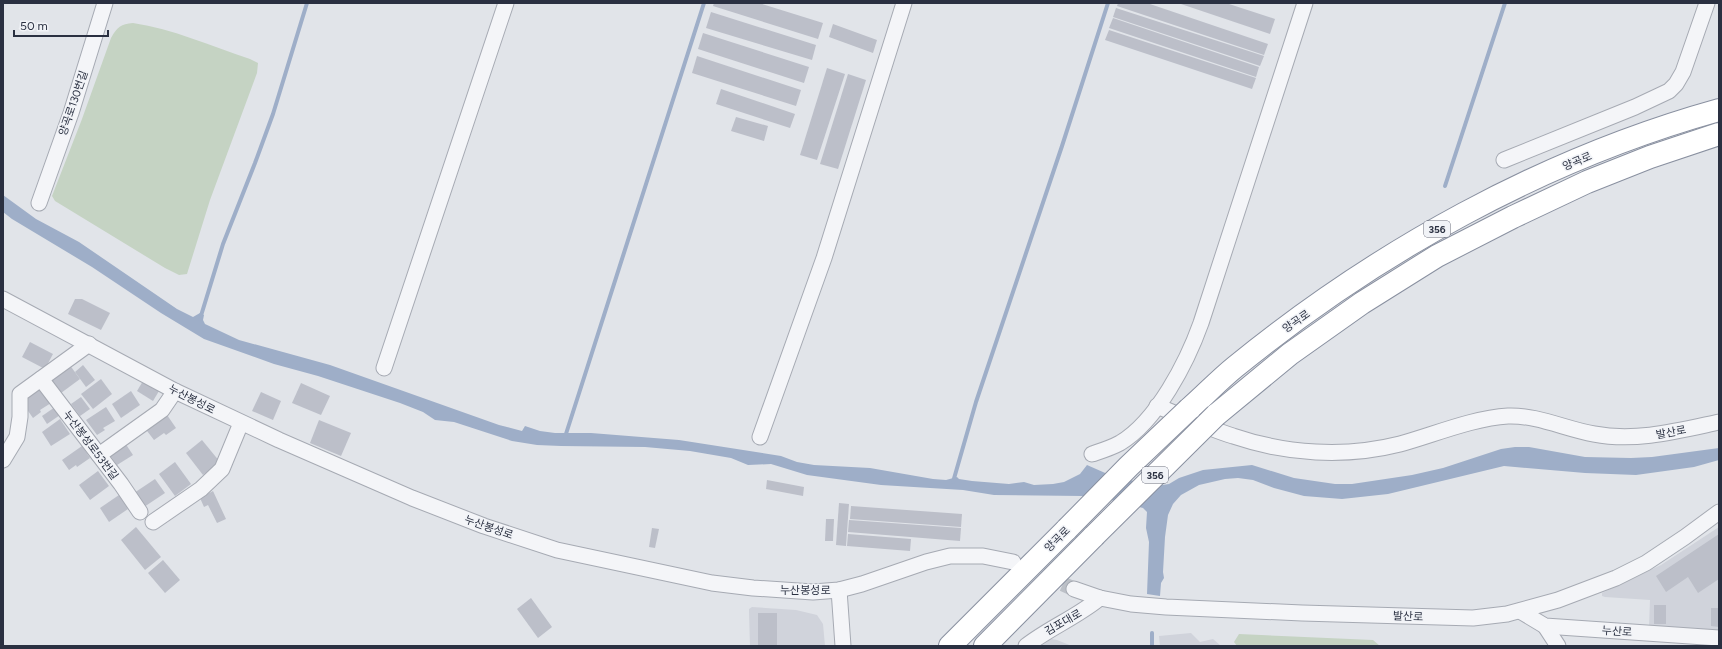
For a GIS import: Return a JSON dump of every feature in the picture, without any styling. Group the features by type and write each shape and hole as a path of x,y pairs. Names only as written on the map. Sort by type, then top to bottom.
{"highway":[{"path":"1671,124 1719,104"},
{"name":"양곡로","path":"950,646 1129,466 1234,368 1286,328 1357,279 1430,233 1507,192 1580,159 1671,124 1719,110"},
{"name":"양곡로","path":"985,646 1216,415 1290,354 1362,302 1438,256 1513,217 1587,182 1650,156 1719,134"}],"street":[{"name":"양곡로130번길","path":"39,203 71,113 105,3"},
{"path":"384,368 506,3"},
{"path":"760,437 824,258 904,3"},
{"path":"1092,454 1110,448 1133,433 1165,397 1193,344 1305,3"},
{"path":"1504,160 1635,107 1669,91 1676,84 1683,72 1707,3"},
{"name":"누산봉성로","path":"3,299 175,391 241,423 412,498 484,526 557,550 663,573 734,586 813,592 839,590 873,581 926,562 950,556 984,556 1013,562"},
{"path":"3,460 17,437 20,417 20,394 89,344"},
{"name":"누산봉성로53번길","path":"41,379 140,512"},
{"path":"99,455 162,410 175,391"},
{"name":"발산로","path":"1157,406 1232,436 1254,443 1282,448 1336,453 1356,452 1393,446 1489,419 1507,416 1538,419 1594,434 1628,437 1654,435 1719,422"},
{"path":"153,522 201,489 222,469 241,423"},
{"name":"발산로","path":"1074,589 1100,598 1131,604 1166,607 1473,618 1520,611 1558,600 1628,572 1646,563 1719,512"},
{"path":"839,590 842,646"},
{"name":"김포대로","path":"1026,646 1037,637 1084,611 1100,598"},
{"name":"누산로","path":"1520,611 1545,626 1719,638"},
{"path":"1545,626 1558,646"}],"shaded area":[{"path":"1719,527 1719,631 1649,627 1650,600 1602,596 1602,593 1661,565"},
{"path":"752,607 796,610 817,615 823,624 825,646 750,646 749,609"},
{"path":"1191,633 1200,642 1213,639 1221,646 1160,646 1159,636"},
{"path":"1047,638 1057,640 1072,646 1036,646"}],"green space":[{"path":"133,23 163,29 258,63 257,73 210,200 187,274 179,275 165,268 55,201 52,196 111,38 115,31 120,27 125,24"},
{"path":"1239,634 1373,640 1380,646 1237,646 1234,642"}],"water":[{"path":"3,195 36,219 79,242 177,309 193,317 200,313 204,315 203,320 205,324 239,340 330,365 499,425 522,431 525,426 540,431 555,433 591,433 679,440 781,456 797,462 814,465 870,468 933,479 946,480 957,477 959,479 972,481 1009,484 1024,482 1034,485 1064,482 1080,474 1087,465 1112,476 1156,486 1169,484 1179,478 1203,470 1252,465 1294,478 1335,484 1352,484 1412,475 1443,468 1501,449 1515,447 1529,447 1585,457 1631,458 1652,457 1719,448 1719,460 1694,467 1636,475 1585,473 1504,466 1388,494 1342,499 1304,496 1274,488 1253,480 1238,478 1225,479 1199,485 1181,495 1173,504 1168,515 1165,537 1164,578 1161,583 1160,596 1147,594 1149,542 1146,528 1147,512 1143,508 1111,500 1083,496 994,495 963,490 881,485 807,475 771,464 748,465 731,458 690,451 645,447 537,445 512,441 454,422 435,420 423,412 400,403 318,376 274,364 204,339 161,313 92,267 12,219 3,212"}],"building":[{"path":"714,3 759,3 823,23 818,39 713,6"},
{"path":"1118,3 1147,3 1268,44 1264,55 1117,6"},
{"path":"1178,3 1226,3 1275,19 1270,34"},
{"path":"1116,8 1264,56 1260,66 1113,17"},
{"path":"711,12 816,45 812,60 706,28"},
{"path":"1113,18 1259,67 1256,77 1109,28"},
{"path":"833,24 877,40 873,53 829,37"},
{"path":"1109,30 1256,78 1252,89 1105,40"},
{"path":"703,33 809,67 804,83 698,49"},
{"path":"697,56 801,90 796,106 692,73"},
{"path":"827,68 845,74 817,160 800,155"},
{"path":"848,74 866,80 838,169 820,164"},
{"path":"721,89 795,114 790,128 716,104"},
{"path":"736,117 768,126 764,141 731,131"},
{"path":"75,299 82,299 110,313 101,330 68,314"},
{"path":"30,342 53,354 45,369 22,357"},
{"path":"69,364 80,379 61,393 52,380"},
{"path":"83,365 95,380 86,387 75,372"},
{"path":"101,379 112,394 93,409 81,394"},
{"path":"143,381 159,391 153,401 137,391"},
{"path":"301,383 330,396 321,415 292,403"},
{"path":"41,388 51,403 40,410 41,412 33,418 21,401"},
{"path":"131,391 140,405 121,418 112,404"},
{"path":"261,392 281,401 273,420 252,411"},
{"path":"81,397 90,409 80,416 71,404"},
{"path":"58,405 63,413 47,424 42,416"},
{"path":"106,407 115,421 103,428 105,430 97,435 86,420"},
{"path":"165,412 176,428 166,435 164,433 154,440 144,427"},
{"path":"60,419 70,434 51,446 42,432"},
{"path":"319,420 351,433 341,456 310,443"},
{"path":"202,440 220,462 203,475 186,453"},
{"path":"125,443 133,455 117,465 109,454"},
{"path":"82,446 90,458 77,467 76,465 69,470 62,460"},
{"path":"175,462 191,484 175,496 159,474"},
{"path":"98,471 109,486 90,500 79,485"},
{"path":"155,479 165,493 144,507 134,493"},
{"path":"767,480 804,487 803,496 766,489"},
{"path":"213,491 226,519 217,523 208,505 204,507 200,498"},
{"path":"119,495 128,509 109,522 100,508"},
{"path":"839,503 849,504 846,546 836,545"},
{"path":"851,506 962,514 961,527 850,519"},
{"path":"826,519 834,519 833,541 825,541"},
{"path":"849,520 961,528 960,541 848,532"},
{"path":"136,527 161,557 145,570 121,540"},
{"path":"652,528 659,529 655,548 649,547"},
{"path":"848,534 911,539 910,551 847,546"},
{"path":"1719,534 1719,579 1698,593 1688,577 1666,592 1656,576"},
{"path":"163,560 180,580 165,593 148,573"},
{"path":"531,598 552,627 538,638 517,609"},
{"path":"1654,605 1666,605 1666,624 1654,624"},
{"path":"1711,608 1719,608 1719,627 1711,626"},
{"path":"758,613 777,613 777,646 758,646"}],"waterway":[{"path":"200,319 223,244 273,114 307,3"},
{"path":"565,437 704,3"},
{"path":"953,482 976,402 1062,146 1108,3"},
{"path":"1445,186 1505,3"},
{"path":"1152,633 1152,646"}],"tunnel":[{"path":"1021,565 1074,589"}]}
